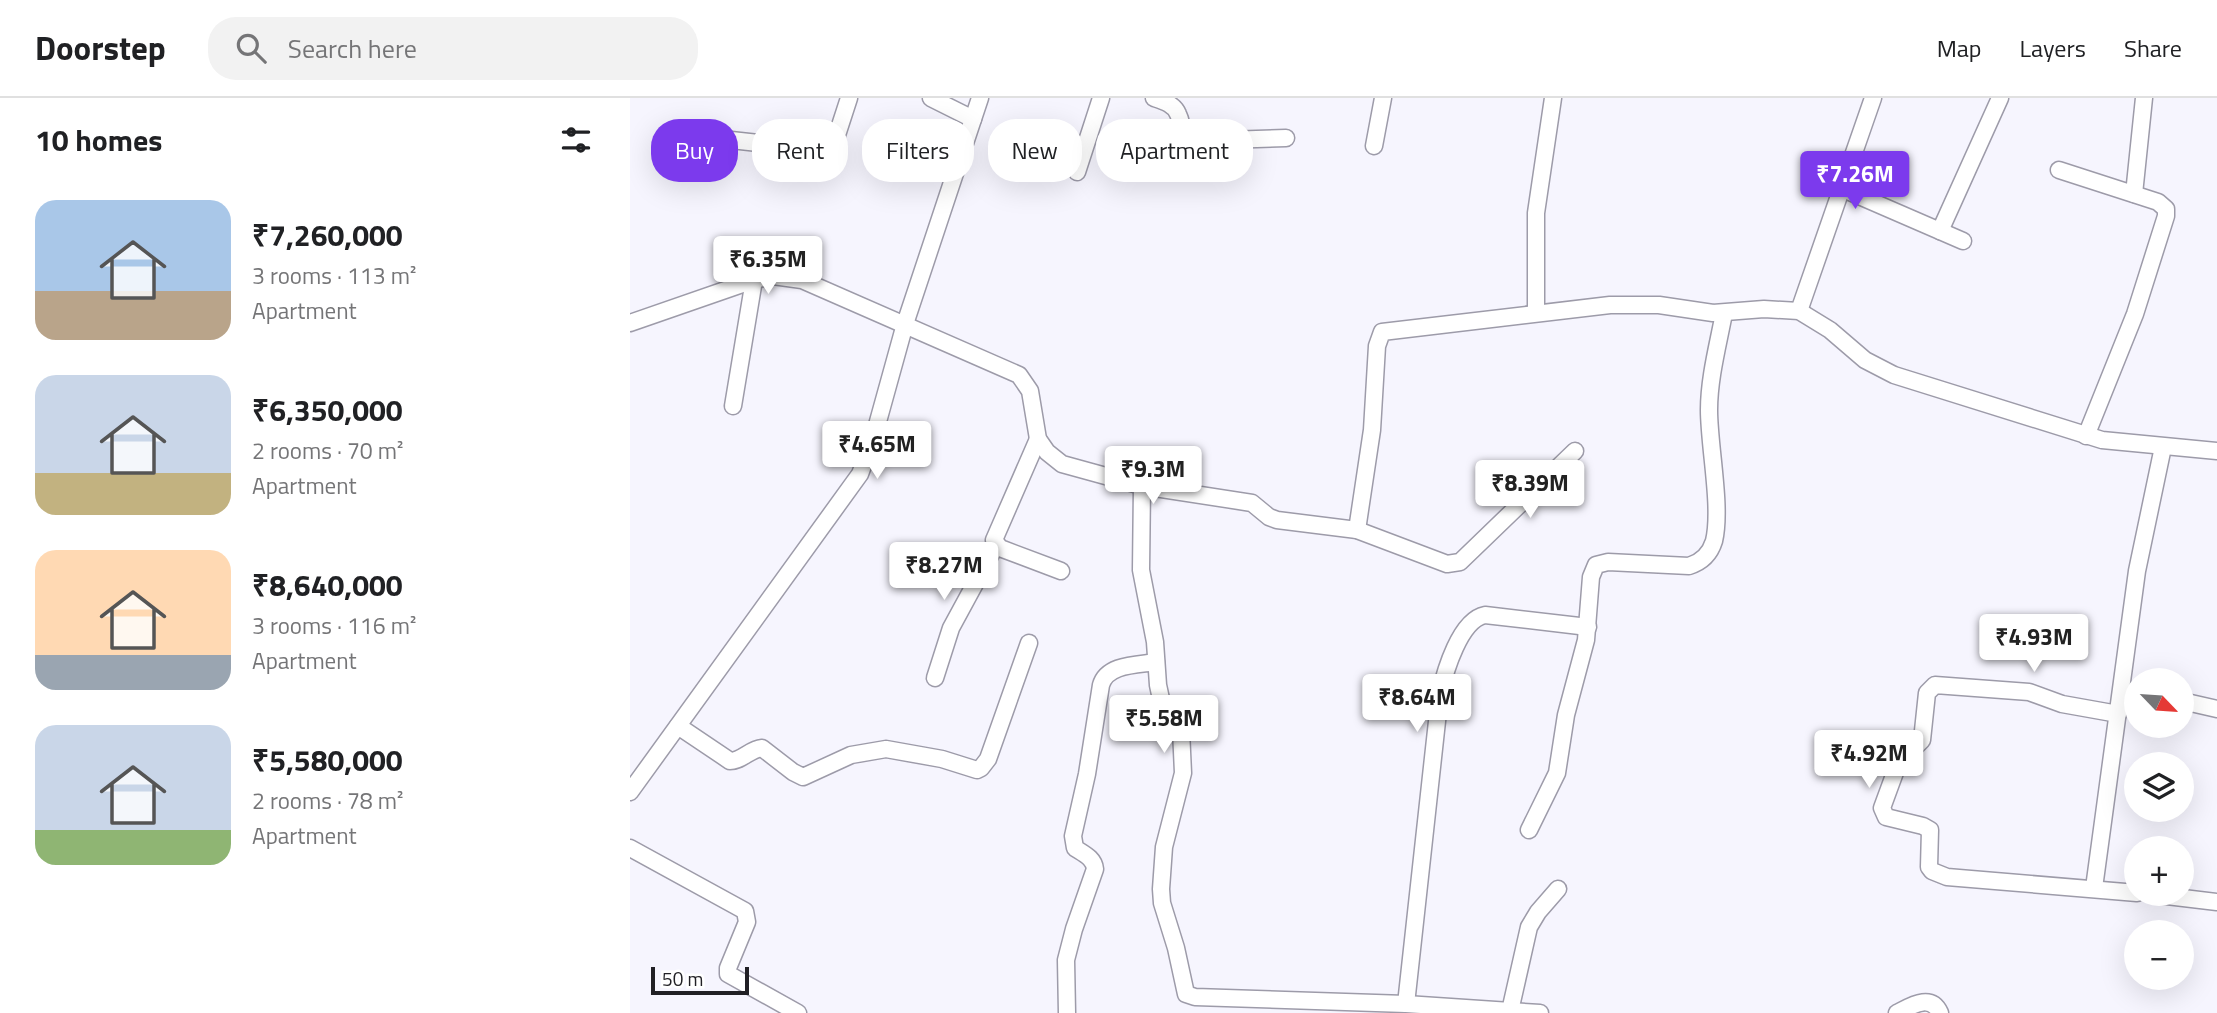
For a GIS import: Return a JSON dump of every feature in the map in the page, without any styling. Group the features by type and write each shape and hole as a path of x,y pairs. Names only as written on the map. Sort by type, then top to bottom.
{"street":[{"path":"738,141 828,149 837,135 849,98"},
{"path":"931,98 973,119 980,98"},
{"path":"1082,157 1101,98"},
{"path":"1154,98 1172,105 1178,113 1182,132 1195,141 1286,138"},
{"path":"1374,146 1383,98"},
{"path":"1536,312 1536,214 1553,98"},
{"path":"1799,311 1873,98"},
{"path":"1940,231 2000,98"},
{"path":"2134,194 2144,98"},
{"path":"2059,170 2163,204 2166,209 2131,324 2086,436"},
{"path":"630,792 860,474 874,436 905,324 952,182"},
{"path":"1843,189 1963,241"},
{"path":"630,323 754,280 772,276 802,280 1019,375 1030,391 1038,439 1047,452 1062,464 1142,486 1244,501 1257,506 1269,517 1277,520 1357,530 1454,565 1574,451"},
{"path":"733,406 754,280"},
{"path":"1357,530 1372,430 1377,346 1382,332 1536,312 1639,304 1724,313 1764,309 1799,311 1815,319 1878,368 2086,436 2117,442 2217,451"},
{"path":"1529,830 1557,773 1566,715 1588,626 1591,577 1596,565 1608,562 1689,566 1699,563 1707,555 1714,541 1716,521 1709,411 1713,368 1724,313"},
{"path":"934,678 958,614 996,545 994,540 1038,439"},
{"path":"2131,668 2142,544 2163,447"},
{"path":"1142,486 1140,570 1161,699 1180,723 1183,765 1180,789 1164,847 1162,903 1186,994 1240,1006 1406,1004 1475,1011 1540,1013"},
{"path":"996,545 1061,571"},
{"path":"1406,1004 1440,694 1451,656 1466,629 1478,617 1485,615 1588,626"},
{"path":"678,726 730,761 762,748 803,777 851,755 887,749 977,770 988,759 1029,643"},
{"path":"1067,1013 1066,960 1095,869 1091,859 1075,848 1073,836 1087,774 1103,677 1114,670 1156,662"},
{"path":"2118,714 2062,704 2029,692 1935,685 1927,693 1923,740 1902,760 1882,808 1886,817 1930,830 1929,867 1938,874 1947,877 2124,891"},
{"path":"2094,888 2118,714 2124,699"},
{"path":"2194,704 2217,709"},
{"path":"630,848 745,911 747,922 728,974 798,1013"},
{"path":"1510,1011 1529,927 1558,889"},
{"path":"2194,899 2217,902"},
{"path":"1897,1013 1923,1002 1931,1002 1938,1007 1940,1013"}]}
